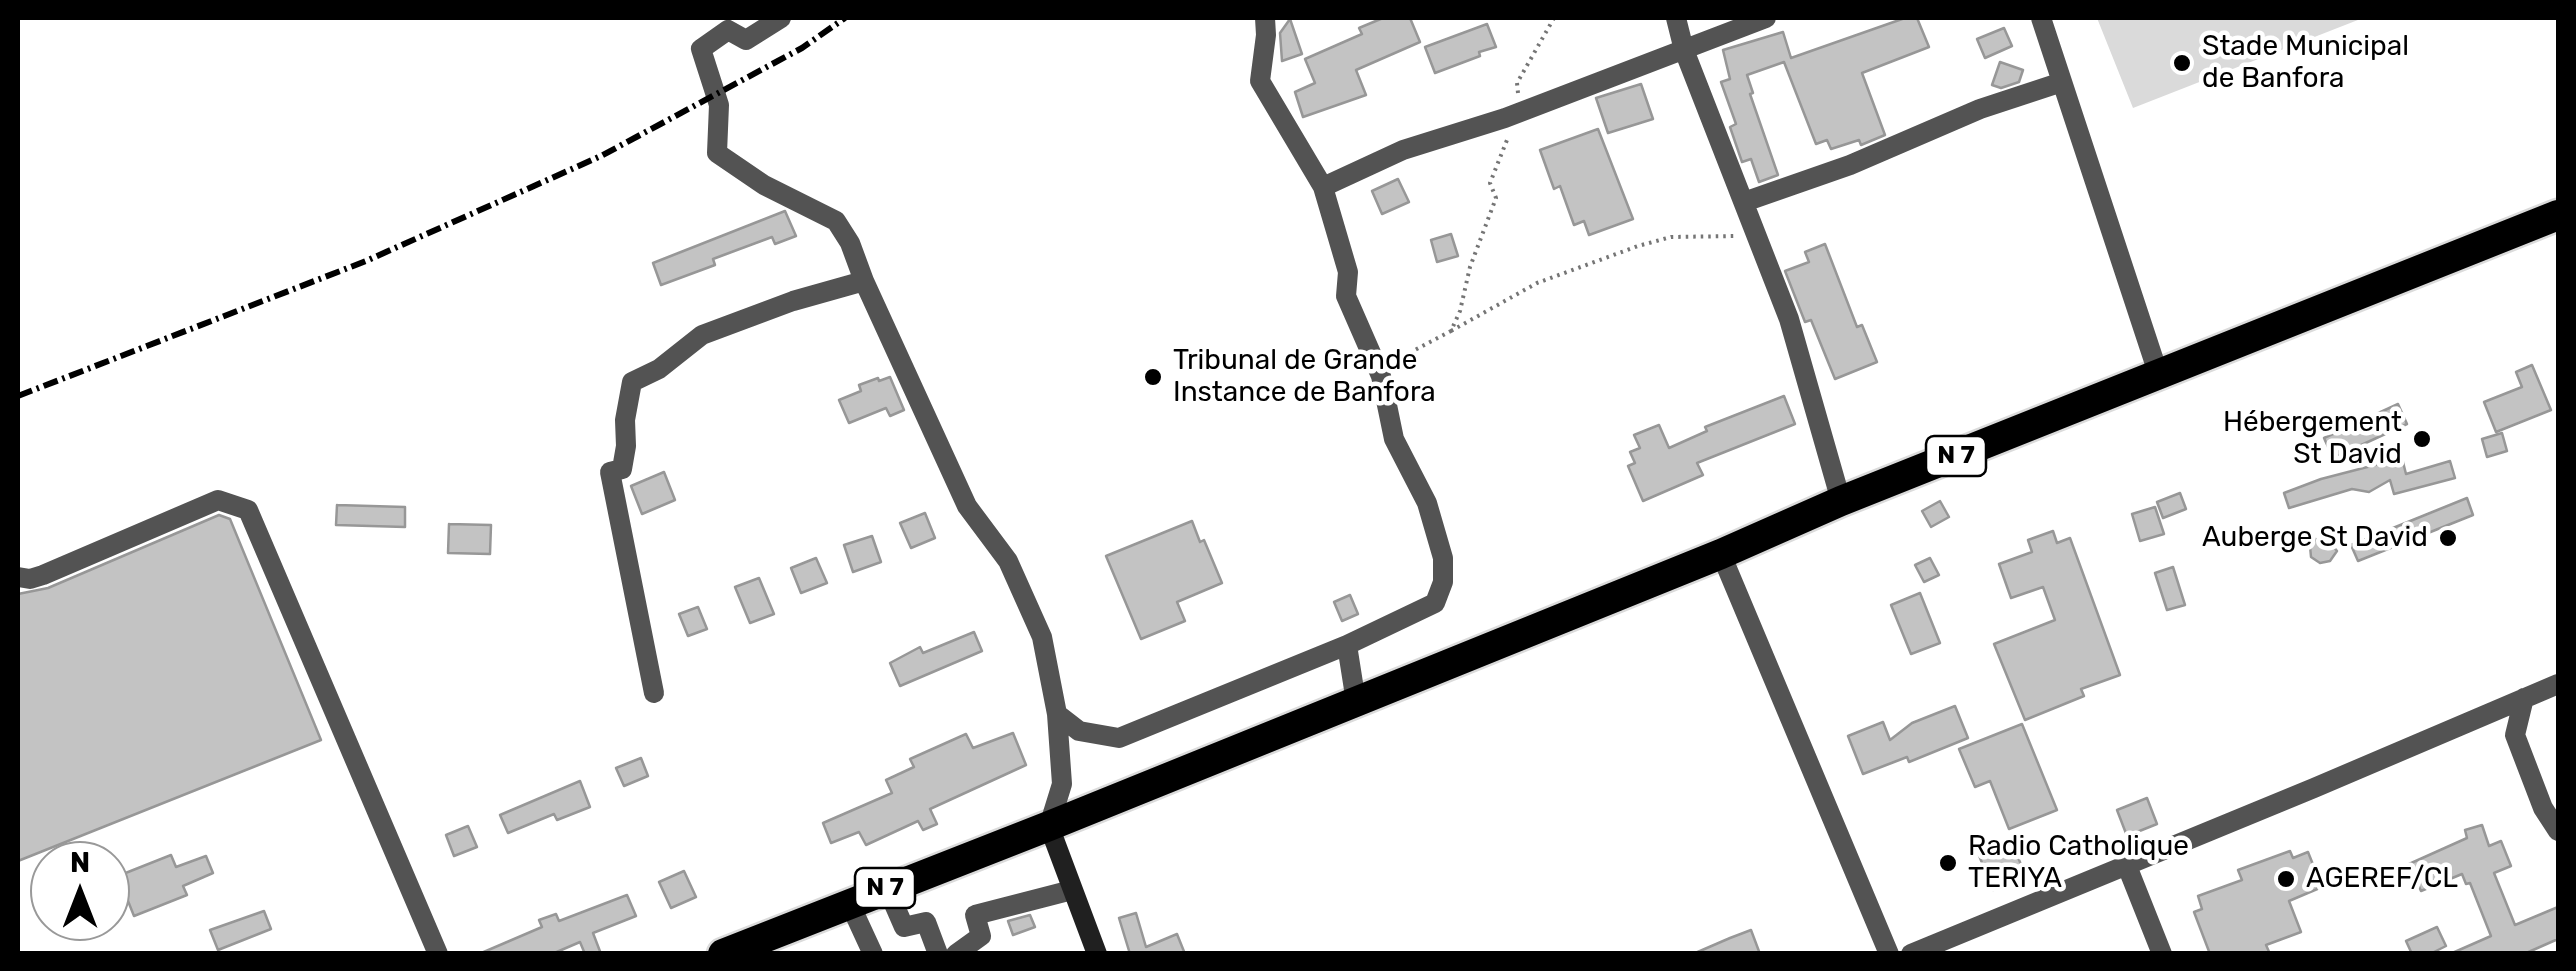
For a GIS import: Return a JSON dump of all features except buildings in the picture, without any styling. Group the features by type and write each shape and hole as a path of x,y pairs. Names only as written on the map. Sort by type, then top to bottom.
{"highway":[{"name":"N 7","path":"722,954 1049,826 1721,554 1840,501 2558,215"}],"main road":[{"path":"1049,826 1097,954"}],"street":[{"path":"781,18 746,40 728,30 701,49 719,105 717,153 764,185 836,221 850,243 967,506 1008,561 1042,637 1057,714 1062,784 1049,826"},
{"path":"1057,714 1080,732 1119,738 1347,645 1435,604 1443,582 1442,558 1427,503 1394,439 1382,381 1346,296 1348,272 1324,187 1260,81 1265,18"},
{"path":"1676,18 1684,50 1789,319 1840,501"},
{"path":"1324,187 1403,150 1518,112 1766,18"},
{"path":"2041,18 2158,376"},
{"path":"1744,202 1850,165 1980,109 2062,82"},
{"path":"654,694 610,472 622,470 632,382 659,369 702,335 793,301 864,281"},
{"path":"18,577 30,580 43,575 218,500 248,510 438,954"},
{"path":"1721,554 1889,954"},
{"path":"1347,645 1356,702"},
{"path":"1911,954 2558,684"},
{"path":"2524,698 2515,736 2544,808 2558,831"},
{"path":"2127,866 2162,954"},
{"path":"887,888 904,928 926,922 938,954"},
{"path":"956,954 981,936 975,916 1072,890"},
{"path":"848,902 873,954"}],"path":[{"path":"1452,331 1470,267 1496,198 1490,183 1518,112 1518,83 1554,18"},
{"path":"1382,381 1395,361 1536,283 1671,237 1756,236"}],"shaded area":[{"name":"Stade Municipal de Banfora","path":"2097,18 2363,18 2133,108"}],"railway":[{"path":"18,396 366,261 601,156 802,48 845,18"}],"place":[{"name":"Stade Municipal de Banfora","path":"2182,63"},
{"name":"Tribunal de Grande Instance de Banfora","path":"1153,377"},
{"name":"Hébergement St David","path":"2422,439"},
{"name":"Auberge St David","path":"2448,538"},
{"name":"Radio Catholique TERIYA","path":"1948,863"},
{"name":"AGEREF/CL","path":"2286,879"}]}
